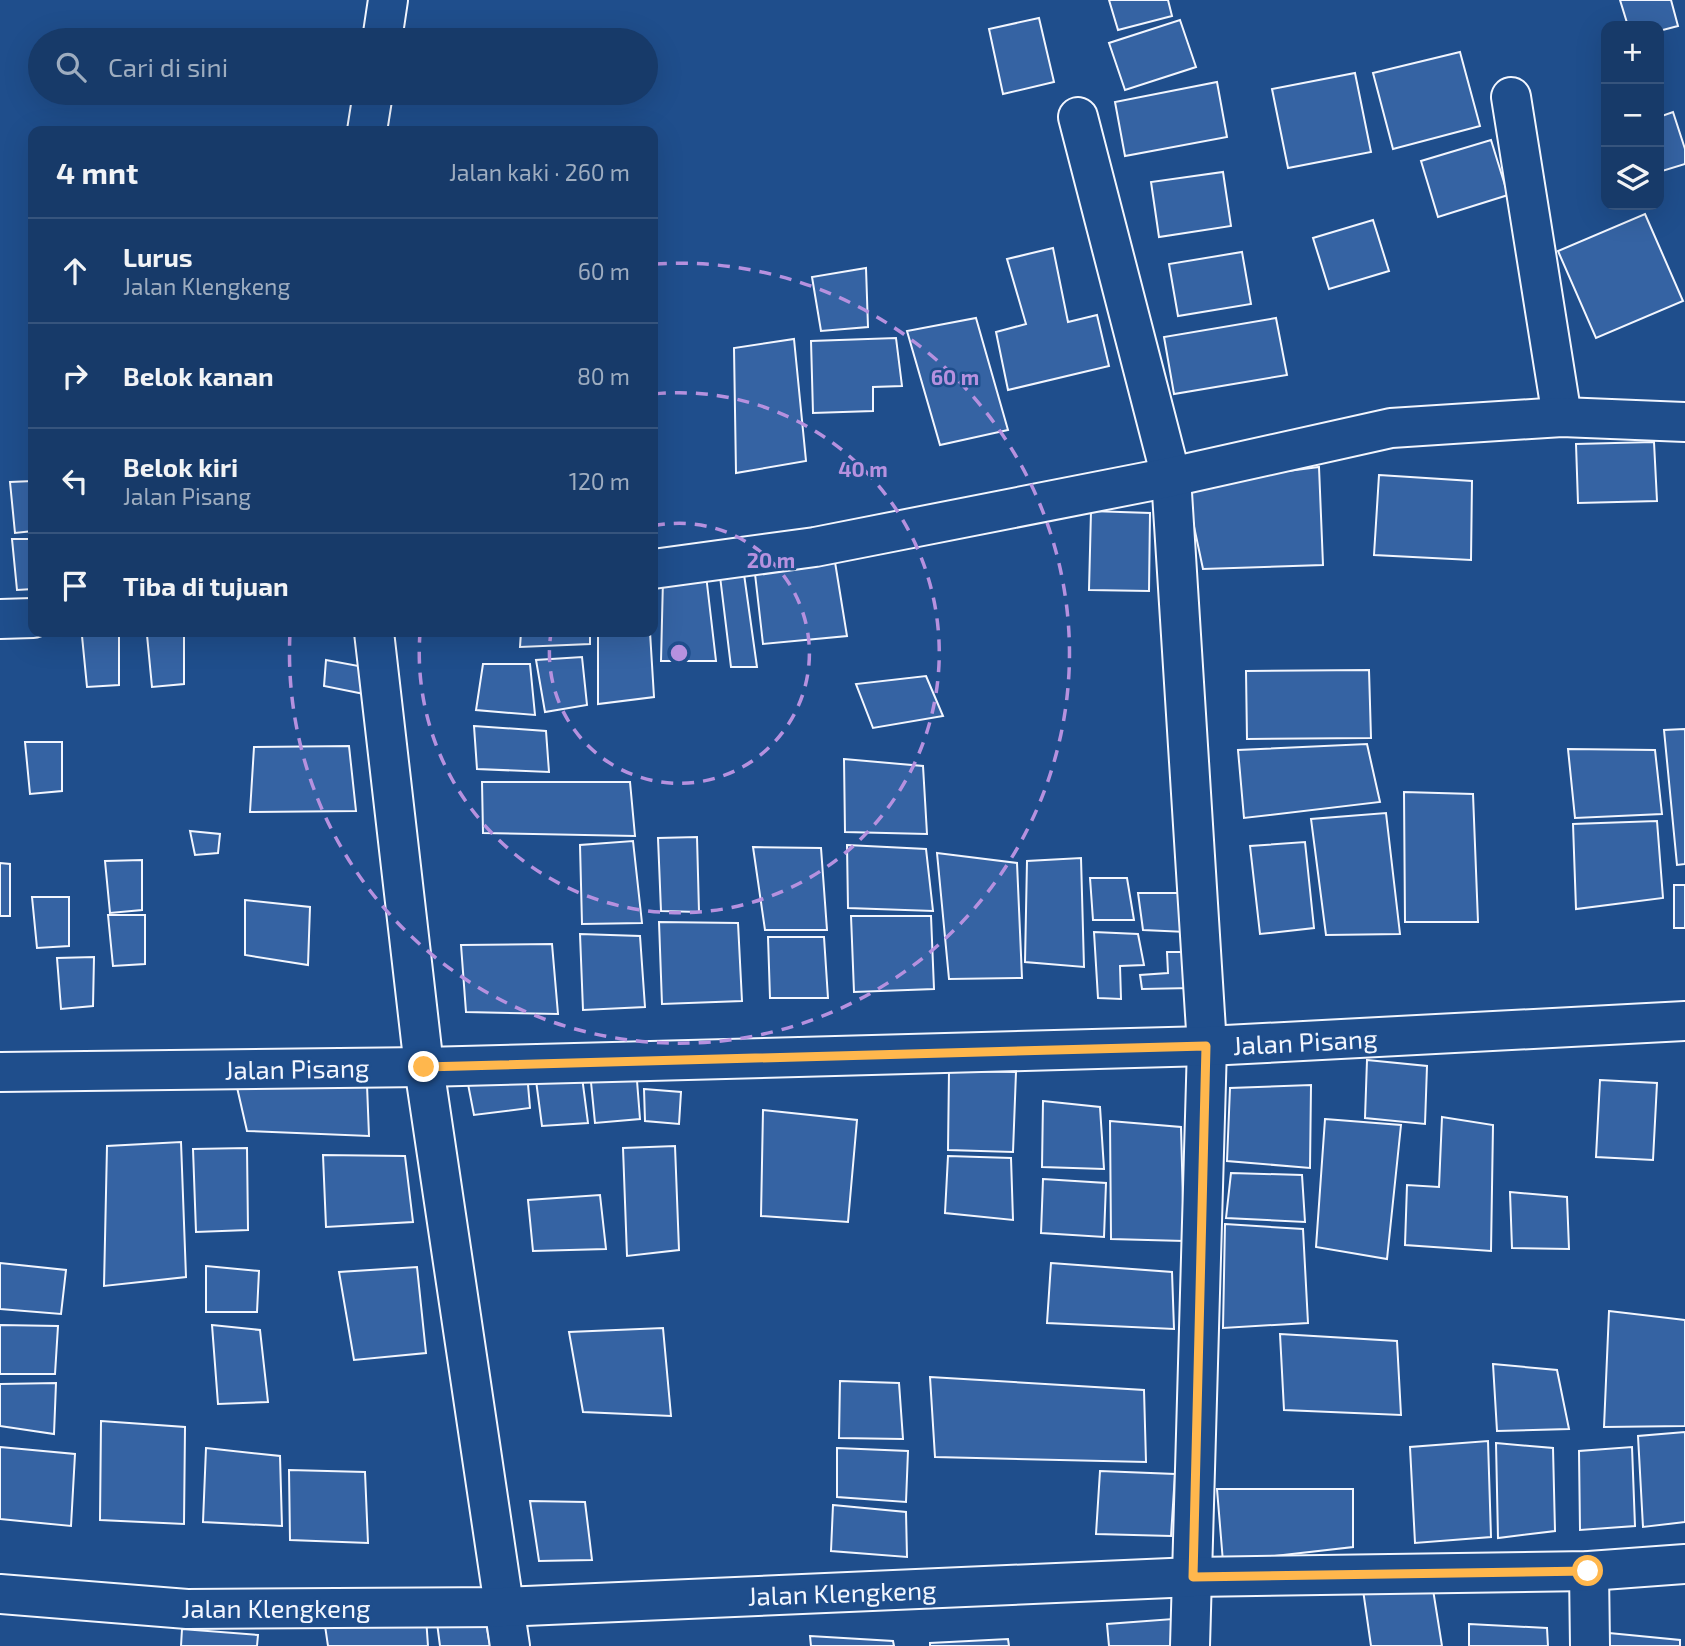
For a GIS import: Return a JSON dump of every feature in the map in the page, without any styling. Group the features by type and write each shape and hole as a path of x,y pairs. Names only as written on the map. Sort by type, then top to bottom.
{"street":[{"path":"384,28 388,0"},
{"path":"1511,97 1562,417"},
{"path":"368,126 371,105"},
{"path":"1078,117 1171,477 1206,1046 1190,1646"},
{"path":"658,568 815,548 1171,477 1391,428 1562,417 1685,422"},
{"path":"0,619 28,618"},
{"path":"375,637 424,1067 510,1646"},
{"name":"Jalan Pisang","path":"0,1072 424,1067 1206,1046 1685,1021"},
{"name":"Jalan Klengkeng","path":"0,1594 187,1609 503,1606 1193,1577 1588,1571 1685,1564"},
{"path":"1588,1571 1590,1646"}],"building":[{"path":"1109,0 1168,0 1172,16 1118,30"},
{"path":"1620,0 1671,0 1678,26 1664,30 1664,21 1626,21"},
{"path":"1039,18 1054,82 1003,94 989,29"},
{"path":"1180,20 1196,67 1125,90 1109,43"},
{"path":"1460,52 1480,126 1393,149 1373,73"},
{"path":"1355,73 1371,152 1288,168 1272,89"},
{"path":"1217,82 1227,137 1125,156 1115,102"},
{"path":"1673,112 1685,149 1685,164 1664,170 1664,147 1664,115"},
{"path":"1491,140 1508,195 1438,217 1421,161"},
{"path":"1223,172 1231,226 1159,237 1151,182"},
{"path":"1645,214 1683,301 1596,338 1558,251"},
{"path":"1373,220 1389,271 1329,289 1313,238"},
{"path":"1053,248 1068,322 1097,315 1109,366 1008,390 996,332 1026,324 1007,259"},
{"path":"1242,252 1251,304 1178,316 1169,264"},
{"path":"866,268 868,327 821,331 812,277"},
{"path":"976,318 1008,430 940,445 907,331"},
{"path":"1276,318 1287,375 1174,394 1164,337"},
{"path":"896,338 902,386 873,387 873,411 813,413 811,341"},
{"path":"794,339 806,461 736,473 734,348"},
{"path":"1654,442 1657,501 1578,503 1576,444"},
{"path":"1319,467 1323,565 1203,569 1185,484"},
{"path":"1379,475 1472,481 1471,560 1374,555"},
{"path":"28,481 28,532 15,533 10,482"},
{"path":"1091,511 1150,513 1149,591 1089,590"},
{"path":"12,539 28,539 28,589 17,590"},
{"path":"835,562 847,636 763,644 754,565"},
{"path":"743,567 757,667 731,667 719,568"},
{"path":"706,575 716,661 661,661 663,579"},
{"path":"82,637 119,637 119,685 87,687"},
{"path":"147,637 184,637 184,684 152,687"},
{"path":"521,637 590,637 590,644 520,647"},
{"path":"598,637 650,637 654,697 598,704"},
{"path":"582,657 587,705 545,712 536,660"},
{"path":"326,660 364,667 364,694 324,686"},
{"path":"483,664 530,664 535,715 476,710"},
{"path":"1369,670 1371,738 1247,739 1246,671"},
{"path":"926,676 943,716 873,728 856,684"},
{"path":"474,726 546,731 549,772 477,769"},
{"path":"1685,729 1685,864 1677,865 1664,730"},
{"path":"25,742 62,742 62,791 30,794"},
{"path":"1367,744 1380,802 1244,818 1238,750"},
{"path":"349,746 356,811 250,812 254,747"},
{"path":"1568,749 1655,750 1662,814 1575,818"},
{"path":"844,759 923,766 927,834 845,832"},
{"path":"482,782 630,782 635,836 483,833"},
{"path":"1404,792 1473,794 1478,922 1405,922"},
{"path":"1386,813 1400,934 1326,935 1311,819"},
{"path":"1657,821 1663,898 1576,909 1573,824"},
{"path":"190,831 220,834 218,853 195,855"},
{"path":"697,837 699,912 661,911 658,838"},
{"path":"633,841 642,923 582,924 580,845"},
{"path":"1305,842 1314,928 1260,934 1250,846"},
{"path":"847,845 926,849 933,911 848,908"},
{"path":"753,847 821,848 827,930 765,930"},
{"path":"937,853 1017,863 1022,978 949,979"},
{"path":"1081,858 1084,967 1025,962 1027,861"},
{"path":"142,860 142,910 110,913 105,861"},
{"path":"0,863 10,864 10,916 0,916"},
{"path":"1090,878 1127,878 1134,920 1093,920"},
{"path":"1674,885 1685,885 1685,928 1674,928"},
{"path":"1138,893 1180,893 1186,932 1143,930"},
{"path":"32,897 69,897 69,946 37,948"},
{"path":"245,900 310,907 308,965 245,955"},
{"path":"108,915 145,915 145,964 113,966"},
{"path":"851,916 931,916 934,989 854,992"},
{"path":"659,922 738,923 742,1001 662,1004"},
{"path":"1094,932 1138,934 1144,965 1120,966 1121,999 1098,998"},
{"path":"580,934 640,936 645,1007 583,1010"},
{"path":"768,937 824,937 828,998 770,998"},
{"path":"552,944 558,1014 466,1012 461,945"},
{"path":"1167,952 1189,952 1192,988 1142,989 1140,975 1168,973"},
{"path":"94,957 93,1006 61,1009 57,958"},
{"path":"1367,1060 1427,1066 1425,1124 1365,1118"},
{"path":"636,1068 640,1119 595,1123 590,1072"},
{"path":"581,1069 588,1123 542,1126 535,1073"},
{"path":"949,1071 1016,1072 1013,1152 948,1150"},
{"path":"527,1073 530,1108 474,1115 467,1079"},
{"path":"1600,1080 1657,1083 1653,1160 1596,1157"},
{"path":"236,1083 367,1085 369,1136 247,1131"},
{"path":"1311,1085 1310,1168 1227,1161 1230,1088"},
{"path":"644,1089 681,1092 679,1124 645,1121"},
{"path":"1043,1101 1100,1107 1104,1169 1042,1167"},
{"path":"763,1110 857,1120 848,1222 761,1216"},
{"path":"1442,1117 1493,1125 1491,1251 1405,1245 1407,1185 1439,1187"},
{"path":"1325,1119 1401,1125 1387,1259 1316,1247"},
{"path":"1110,1121 1181,1127 1184,1241 1111,1239"},
{"path":"181,1142 186,1277 104,1286 107,1146"},
{"path":"675,1146 679,1250 627,1256 623,1148"},
{"path":"247,1148 248,1230 196,1232 193,1149"},
{"path":"323,1155 405,1156 413,1222 326,1227"},
{"path":"948,1156 1011,1158 1013,1220 945,1213"},
{"path":"1231,1173 1302,1175 1305,1222 1226,1218"},
{"path":"1043,1179 1106,1183 1104,1237 1041,1233"},
{"path":"1510,1192 1567,1197 1569,1249 1512,1248"},
{"path":"600,1195 606,1249 533,1251 528,1200"},
{"path":"1225,1224 1303,1229 1308,1323 1223,1328"},
{"path":"0,1263 66,1270 61,1314 0,1309"},
{"path":"1051,1263 1172,1272 1174,1329 1047,1323"},
{"path":"206,1266 259,1271 257,1312 206,1312"},
{"path":"417,1267 426,1353 354,1360 339,1272"},
{"path":"1609,1311 1685,1320 1685,1426 1604,1427"},
{"path":"0,1325 58,1326 55,1374 0,1374"},
{"path":"212,1325 260,1330 268,1402 218,1404"},
{"path":"663,1328 671,1416 583,1412 569,1332"},
{"path":"1280,1334 1397,1341 1401,1415 1284,1410"},
{"path":"1493,1364 1557,1370 1569,1429 1497,1431"},
{"path":"930,1377 1144,1390 1146,1462 935,1457"},
{"path":"840,1381 899,1383 903,1439 839,1438"},
{"path":"56,1383 54,1434 0,1426 0,1384"},
{"path":"101,1421 185,1427 184,1524 100,1520"},
{"path":"1685,1432 1685,1522 1643,1527 1638,1436"},
{"path":"1488,1441 1491,1537 1415,1543 1410,1447"},
{"path":"1496,1443 1553,1448 1555,1531 1498,1538"},
{"path":"0,1447 75,1454 71,1526 0,1519"},
{"path":"1632,1447 1635,1526 1580,1530 1579,1451"},
{"path":"206,1448 280,1456 282,1526 203,1522"},
{"path":"837,1448 908,1451 906,1502 837,1497"},
{"path":"289,1470 365,1472 368,1543 290,1540"},
{"path":"1100,1471 1175,1474 1171,1536 1096,1534"},
{"path":"1217,1489 1353,1489 1353,1547 1223,1562"},
{"path":"530,1501 585,1502 592,1560 539,1561"},
{"path":"833,1505 906,1512 907,1557 831,1551"},
{"path":"1431,1577 1442,1646 1371,1646 1362,1583"},
{"path":"426,1617 428,1646 328,1646 324,1619"},
{"path":"1173,1619 1175,1646 1109,1646 1107,1624"},
{"path":"486,1622 490,1646 440,1646 437,1623"},
{"path":"1469,1624 1547,1628 1548,1646 1469,1646"},
{"path":"182,1629 258,1635 257,1646 181,1646"},
{"path":"1609,1633 1680,1640 1680,1646 1608,1646"},
{"path":"810,1636 893,1641 894,1646 811,1646"},
{"path":"1008,1639 1009,1646 930,1646 930,1643"}],"route":[{"path":"424,1067 1206,1046 1193,1577 1588,1571"}]}
